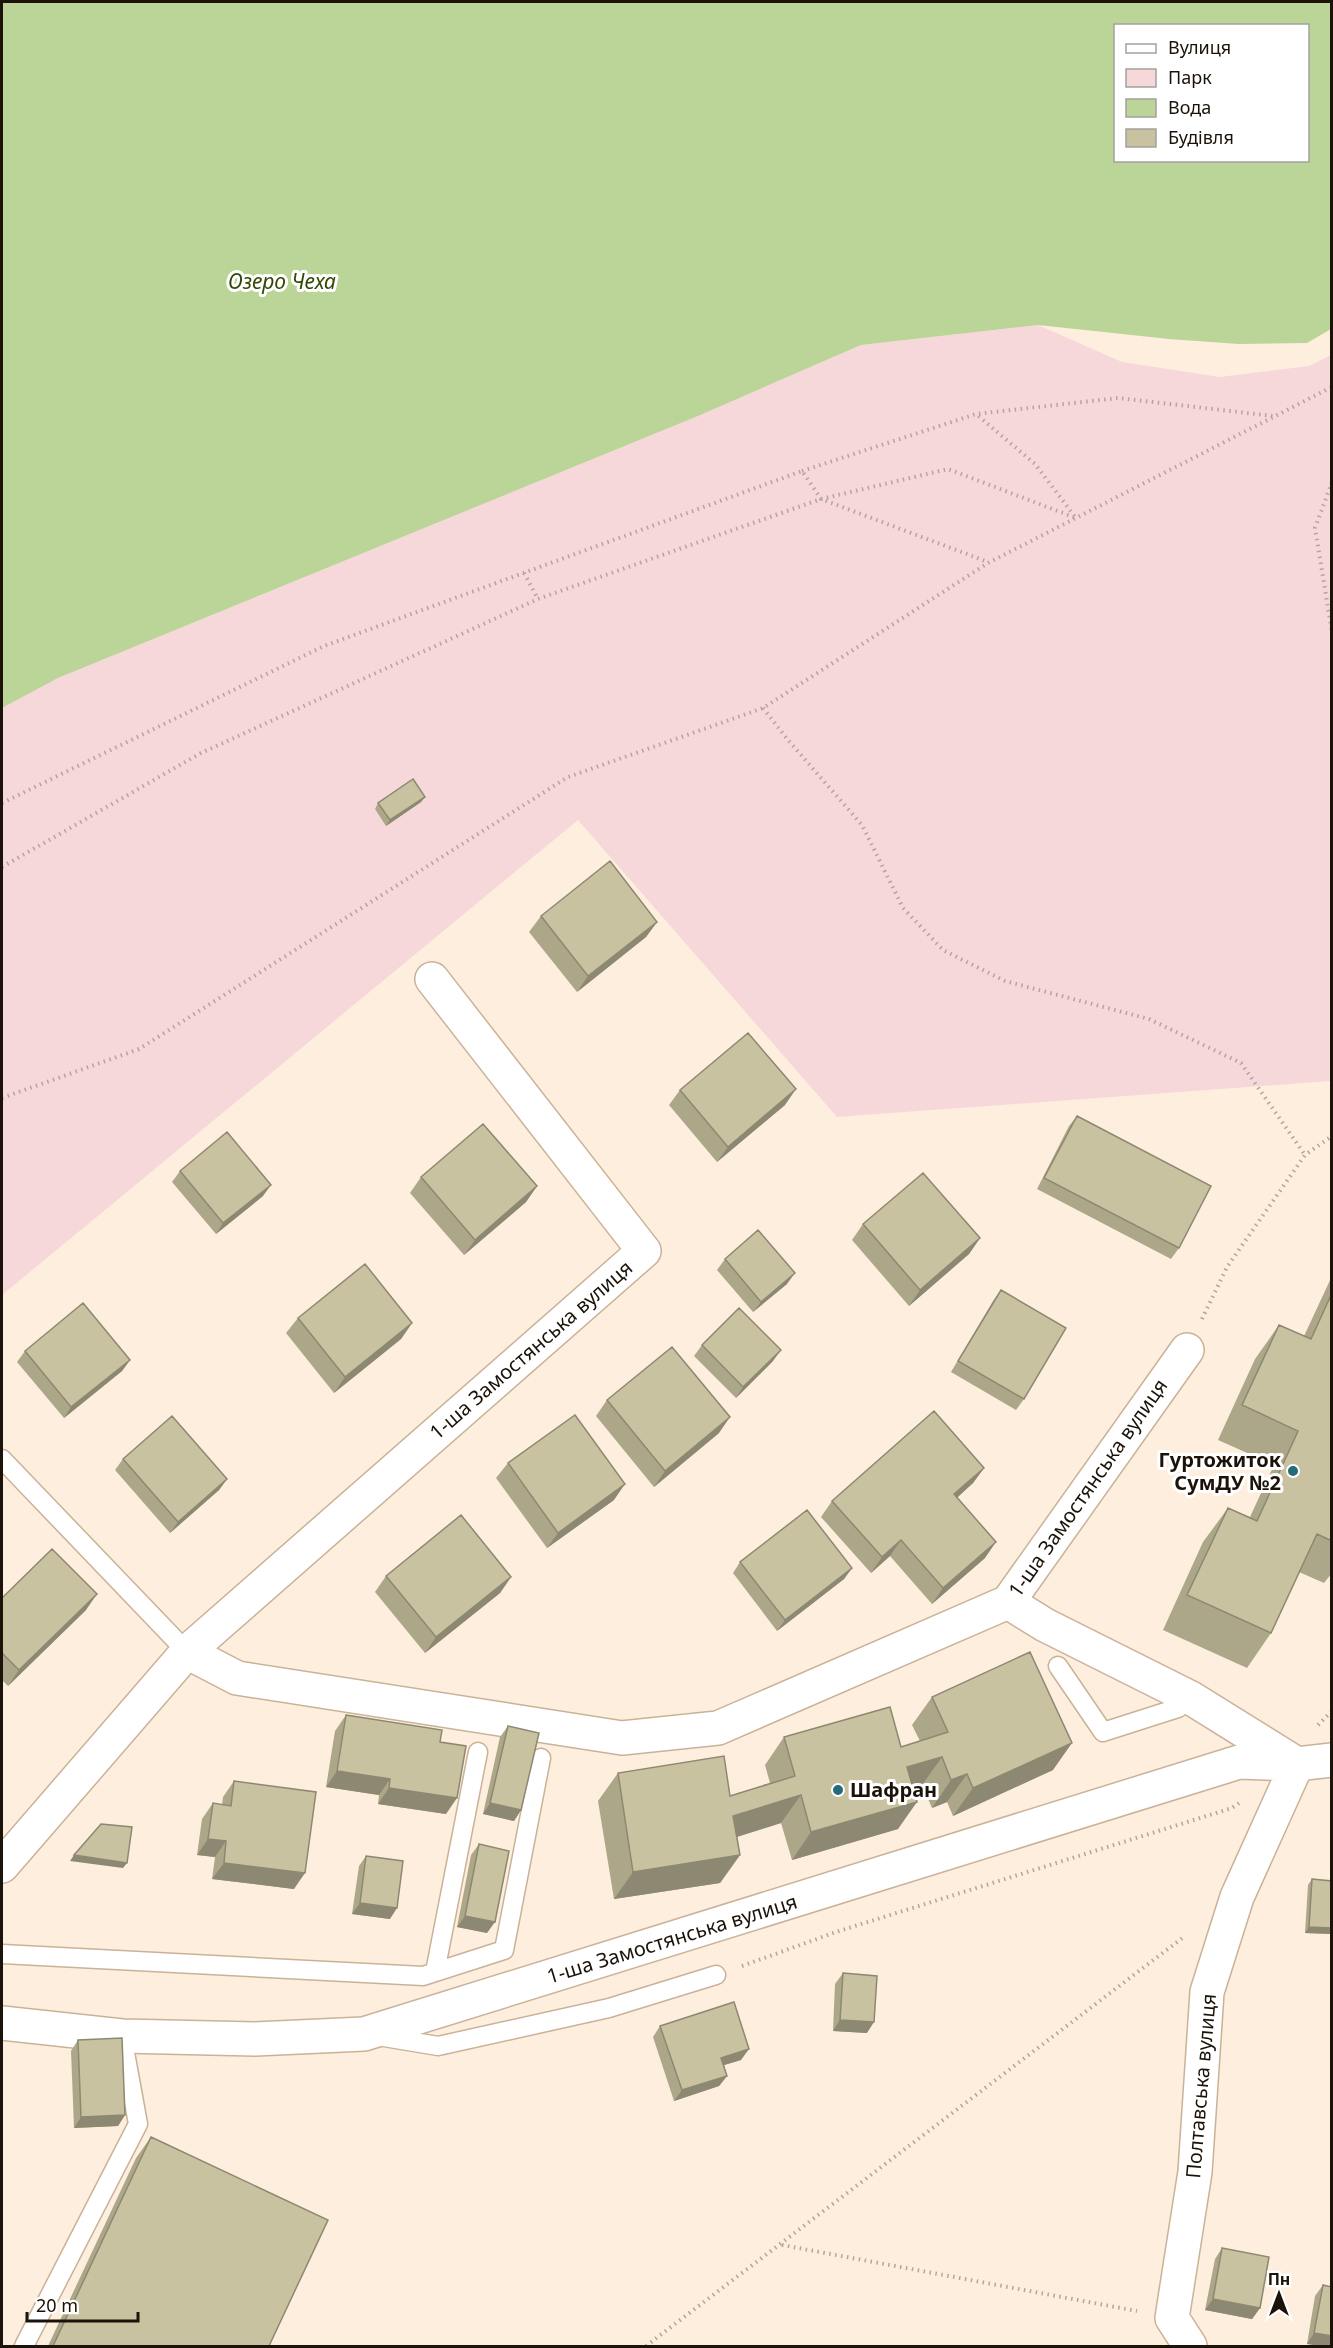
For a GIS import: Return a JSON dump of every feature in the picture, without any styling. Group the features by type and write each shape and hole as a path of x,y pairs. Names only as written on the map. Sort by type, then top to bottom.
{"street":[{"name":"1-ша Замостянська вулиця","path":"2,1866 187,1652 644,1251 432,979"},
{"name":"1-ша Замостянська вулиця","path":"187,1652 237,1678 621,1738 718,1728 1008,1602 1187,1350"},
{"path":"1008,1602 1045,1625 1191,1698 1297,1764"},
{"name":"1-ша Замостянська вулиця","path":"2,2023 122,2036 255,2039 364,2034 1239,1762 1297,1764 1332,1760"},
{"name":"Полтавська вулиця","path":"1172,2318 1195,2172 1207,1992 1237,1897 1297,1764"},
{"path":"1172,2318 1190,2346"}],"lane":[{"path":"2,1459 187,1652"},
{"path":"1058,1666 1103,1732 1178,1708 1191,1698"},
{"path":"435,1972 478,1752"},
{"path":"2,1954 423,1976 504,1950 541,1758"},
{"path":"364,2034 438,2046 609,2008 716,1976"},
{"path":"24,2346 138,2124 122,2036"}],"path":[{"path":"2,1098 139,1049 568,777 763,708 988,562 1332,387"},
{"path":"2,803 324,646 802,471 976,414 1118,398 1276,416"},
{"path":"976,414 1035,464 1076,518"},
{"path":"2,867 201,753 538,599 821,499 948,469 1076,518"},
{"path":"802,471 821,499 988,562"},
{"path":"1332,482 1315,528 1332,632"},
{"path":"524,573 538,599"},
{"path":"763,708 862,825 903,908 943,950 1005,981 1149,1019 1242,1063 1305,1155"},
{"path":"1187,1350 1227,1267 1305,1155 1332,1136"},
{"path":"716,1976 839,1932 1232,1808 1242,1801"},
{"path":"646,2346 1190,1933"},
{"path":"782,2245 1172,2318"}],"green space":[{"path":"1038,325 1122,362 1220,377 1309,366 1331,355 1331,1081 837,1117 578,820 2,1295 2,708 58,678 698,416 861,345"}],"water":[{"name":"Озеро Чеха","path":"2,2 1331,2 1331,329 1307,343 1239,344 1038,325 861,345 698,416 58,678 2,708"}],"building":[{"path":"413,779 425,797 390,820 378,803"},
{"path":"610,861 657,922 588,976 541,916"},
{"path":"748,1033 796,1089 728,1147 680,1090"},
{"path":"1077,1116 1211,1186 1179,1248 1044,1178"},
{"path":"483,1124 537,1186 475,1240 421,1177"},
{"path":"227,1132 271,1185 223,1223 180,1171"},
{"path":"923,1173 980,1238 920,1290 863,1224"},
{"path":"758,1230 795,1273 761,1302 725,1259"},
{"path":"365,1264 412,1323 345,1377 298,1318"},
{"path":"1001,1290 1066,1328 1024,1399 958,1361"},
{"name":"Гуртожиток СумДУ №2","path":"1332,1293 1332,1541 1317,1534 1271,1633 1187,1595 1228,1508 1257,1521 1298,1431 1242,1405 1279,1325 1311,1339"},
{"path":"83,1303 130,1360 71,1407 25,1351"},
{"path":"739,1308 781,1350 743,1387 702,1345"},
{"path":"672,1347 730,1417 665,1471 607,1400"},
{"path":"934,1411 984,1468 954,1494 996,1542 943,1588 901,1540 882,1557 832,1501"},
{"path":"575,1415 625,1484 558,1533 508,1463"},
{"path":"172,1416 227,1479 178,1522 123,1459"},
{"path":"807,1510 852,1568 785,1620 740,1562"},
{"path":"461,1515 511,1577 436,1637 386,1576"},
{"path":"52,1549 97,1594 19,1670 2,1653 2,1598"},
{"name":"Шафран","path":"1030,1652 1072,1743 973,1788 967,1774 951,1780 942,1757 907,1767 917,1802 811,1832 801,1795 733,1816 740,1855 633,1872 618,1773 724,1756 730,1796 795,1776 784,1737 890,1707 901,1747 948,1732 932,1697"},
{"path":"346,1715 442,1730 440,1742 466,1746 457,1798 389,1788 390,1779 337,1771"},
{"path":"508,1726 539,1733 521,1810 490,1803"},
{"path":"234,1781 316,1792 305,1873 224,1863 226,1841 208,1839 213,1803 231,1806"},
{"path":"101,1824 132,1827 127,1863 74,1855"},
{"path":"479,1844 509,1851 495,1922 465,1916"},
{"path":"366,1856 403,1861 397,1908 360,1903"},
{"path":"1312,1879 1332,1881 1332,1928 1309,1927"},
{"path":"843,1973 877,1976 874,2022 840,2020"},
{"path":"734,2002 749,2049 721,2058 727,2076 682,2090 660,2026"},
{"path":"122,2038 125,2115 81,2117 78,2040"},
{"path":"151,2137 328,2220 269,2346 53,2346"},
{"path":"1222,2248 1269,2257 1260,2308 1213,2299"},
{"path":"1323,2285 1332,2287 1332,2336 1314,2333"}],"place":[{"name":"Гуртожиток СумДУ №2","path":"1293,1471"},
{"name":"Шафран","path":"838,1790"}]}
